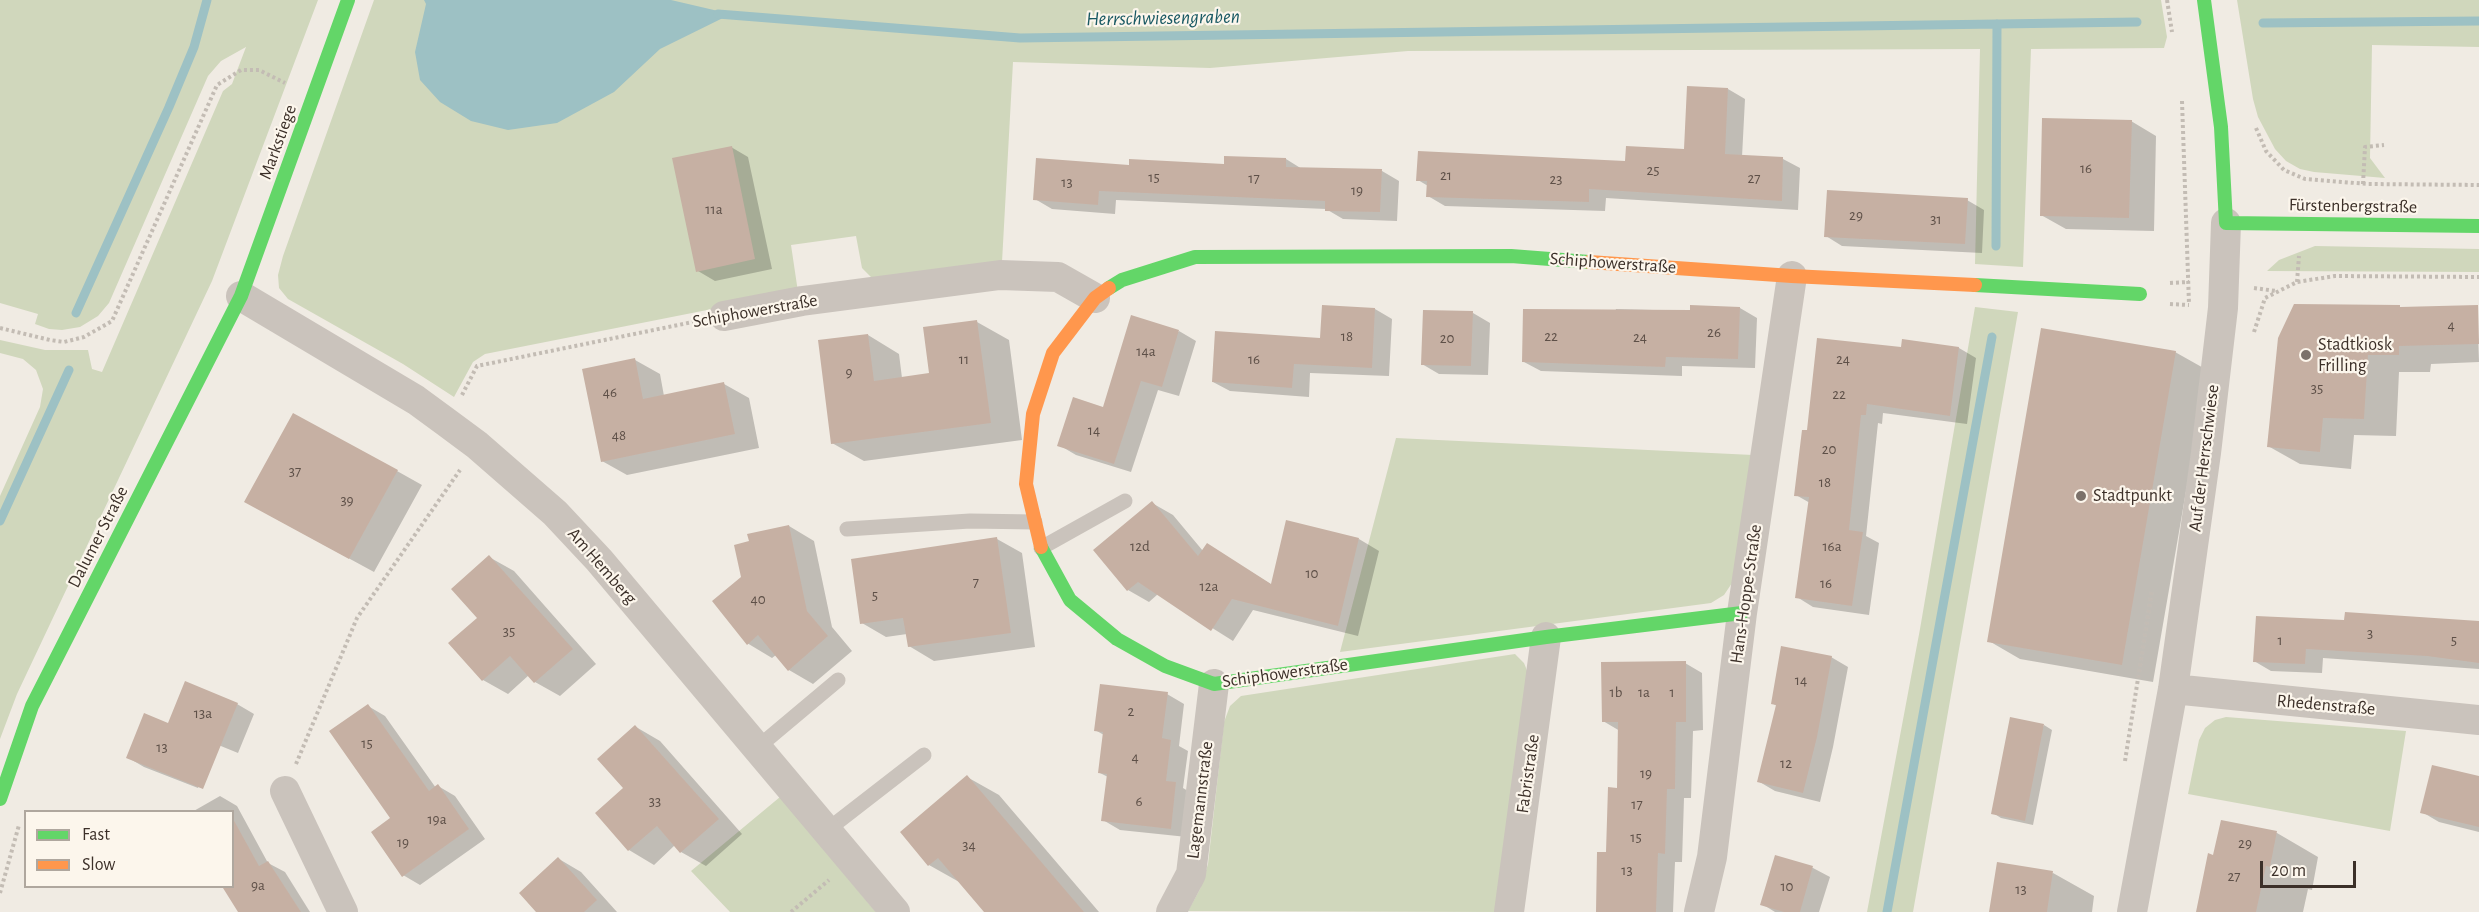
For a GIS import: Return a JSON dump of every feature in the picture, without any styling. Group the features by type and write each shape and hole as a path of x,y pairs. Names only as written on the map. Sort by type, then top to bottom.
{"street":[{"name":"Markstiege","path":"241,296 348,0"},
{"name":"Auf der Herrschwiese","path":"2132,912 2173,690 2223,308 2226,222 2222,127 2204,0"},
{"name":"Fürstenbergstraße","path":"2226,222 2479,226"},
{"name":"Schiphowerstraße","path":"1742,613 1546,637 1214,684 1165,666 1117,639 1070,600 1041,548 1026,484 1033,414 1053,353 1095,298 1122,280 1194,257 1511,256 1792,276 2140,294"},
{"name":"Schiphowerstraße","path":"724,316 802,301 1000,275 1058,278 1095,298"},
{"name":"Hans-Hoppe-Straße","path":"1700,912 1712,857 1742,613 1792,276"},
{"name":"Am Hemberg","path":"241,296 416,400 477,445 555,513 598,560 895,912"},
{"name":"Dalumer Straße","path":"0,799 32,706 241,296"},
{"name":"Fabristraße","path":"1509,912 1546,637"},
{"name":"Lagemannstraße","path":"1171,912 1191,874 1214,684"},
{"name":"Rhedenstraße","path":"2173,690 2479,720"},
{"path":"285,791 343,912"}],"lane":[{"path":"1041,548 1125,501"},
{"path":"847,529 970,521 1035,522"},
{"path":"757,748 838,680"},
{"path":"826,831 924,756"}],"path":[{"path":"2167,0 2173,38"},
{"path":"0,328 64,342 84,337 112,321 217,85 240,70 259,70 314,98"},
{"path":"2181,94 2190,316"},
{"path":"2254,121 2266,151 2284,170 2306,179 2363,184 2479,185"},
{"path":"2363,184 2365,147 2384,145"},
{"path":"2297,282 2335,276 2479,277"},
{"name":"Schiphowerstraße","path":"446,422 477,366 724,316"},
{"path":"285,791 357,618 477,445"},
{"path":"2138,683 2154,579"}],"green space":[{"path":"0,0 318,0 212,281 17,694 0,739 0,496 40,407 43,389 36,370 23,359 0,353 0,340 45,350 88,350 92,369 102,372 223,91 232,84 246,47 221,61 208,76 109,303 98,316 80,327 62,330 49,329 35,324 38,314 0,303"},
{"path":"374,0 2161,0 2167,37 2164,48 2031,49 2023,267 1975,264 1980,49 1408,51 1210,68 1013,62 1002,262 872,278 862,268 856,236 791,245 798,292 485,354 473,362 454,397 403,364 288,299 279,288 278,275 283,256"},
{"path":"2237,0 2479,0 2479,47 2372,45 2370,158 2385,178 2314,172 2300,169 2286,161 2275,149 2258,117"},
{"path":"2315,246 2479,249 2479,272 2267,271 2279,260"},
{"path":"1975,307 2018,312 1913,912 1867,912 1920,629"},
{"path":"1396,438 1753,455 1734,580 1724,595 1711,603 1340,652"},
{"path":"1515,654 1524,663 1530,678 1499,912 1188,911 1200,889 1208,864 1224,722 1230,706 1241,696"},
{"path":"2226,717 2406,731 2390,831 2188,794 2199,740 2205,728 2215,720"},
{"path":"780,797 876,912 730,912 691,871"}],"water":[{"path":"424,0 671,0 731,14 660,49 614,92 557,123 508,130 471,121 440,102 420,80 415,52 426,4"}],"building":[{"path":"1687,86 1728,88 1725,154 1783,157 1782,201 1589,189 1589,202 1426,197 1427,181 1416,181 1418,151 1625,161 1626,146 1684,149"},
{"path":"2042,118 2132,120 2129,218 2040,216"},
{"path":"732,146 755,259 696,272 672,158"},
{"path":"1224,156 1286,158 1286,167 1382,169 1380,212 1325,211 1325,201 1099,191 1098,205 1033,200 1036,158 1129,165 1129,159 1224,164"},
{"path":"1827,190 1968,198 1965,244 1824,237"},
{"path":"2294,304 2400,305 2400,307 2478,305 2479,344 2399,346 2399,355 2368,355 2364,419 2323,418 2320,452 2267,447 2278,338"},
{"path":"1322,305 1375,308 1372,368 1294,364 1292,388 1212,382 1215,331 1320,338"},
{"path":"1690,305 1740,307 1738,359 1666,357 1665,367 1522,362 1523,309 1690,310"},
{"path":"1423,310 1473,311 1471,366 1421,365"},
{"path":"1131,315 1179,330 1162,387 1141,381 1114,464 1057,446 1073,397 1103,407"},
{"path":"977,320 991,423 831,444 818,340 868,334 874,381 929,373 923,327"},
{"name":"Stadtpunkt","path":"2041,328 2176,351 2122,665 1987,642"},
{"path":"1817,338 1901,347 1902,339 1959,347 1950,416 1867,404 1866,415 1861,415 1849,530 1863,532 1852,606 1795,598 1809,497 1794,496 1802,430 1807,430"},
{"path":"635,358 643,399 724,382 735,434 601,462 582,369"},
{"path":"293,413 398,470 349,559 244,502"},
{"path":"1152,501 1198,556 1207,543 1271,584 1286,520 1359,538 1338,626 1232,599 1211,631 1138,582 1127,591 1093,550"},
{"path":"789,525 807,611 828,636 788,671 758,635 747,645 712,601 741,577 734,545 749,541 747,534"},
{"path":"997,537 1011,633 908,647 903,618 860,624 851,559"},
{"path":"489,555 573,649 534,683 510,656 482,681 448,643 477,618 451,589"},
{"path":"2345,612 2479,621 2479,663 2427,656 2306,649 2305,664 2253,662 2256,616 2344,620"},
{"path":"1781,646 1832,656 1817,737 1803,793 1757,782 1776,705 1771,704"},
{"path":"1686,661 1686,722 1676,722 1675,789 1667,789 1665,854 1658,853 1656,912 1596,912 1597,852 1606,852 1608,787 1617,788 1618,722 1602,722 1601,662"},
{"path":"185,681 238,703 203,789 126,758 144,713 168,723"},
{"path":"1100,684 1168,692 1162,738 1171,740 1166,781 1176,782 1171,829 1101,821 1107,774 1098,773 1103,732 1094,731"},
{"path":"368,704 429,791 438,784 469,829 402,877 371,832 390,818 329,731"},
{"path":"2010,717 2044,724 2025,821 1991,814"},
{"path":"635,725 719,819 680,853 657,826 628,851 595,813 623,788 597,759"},
{"path":"2432,765 2479,776 2479,827 2420,813"},
{"path":"967,775 1084,912 984,912 938,858 928,866 900,832"},
{"path":"2221,820 2277,831 2270,867 2266,866 2256,912 2196,912 2208,853 2213,855"},
{"path":"234,821 259,866 268,861 301,912 238,912 223,888 234,888"},
{"path":"1775,855 1813,866 1800,912 1784,912 1760,905"},
{"path":"558,857 597,900 584,912 536,912 519,893"},
{"path":"1997,862 2053,871 2047,912 1989,912"}],"waterway":[{"path":"76,313 169,107 194,47 207,0"},
{"name":"Herrschwiesengraben","path":"718,14 1020,38 2137,22"},
{"path":"2263,23 2479,21"},
{"path":"1996,246 1997,24"},
{"path":"1887,912 1992,337"},
{"path":"0,521 69,370"}],"traffic: fast":[{"path":"0,799 32,706 241,296 348,0"},
{"path":"2204,0 2221,127 2226,223 2479,226"},
{"path":"1109,288 1122,280 1195,257 1511,256 1589,262"},
{"path":"1975,285 2140,294"},
{"path":"1041,547 1070,600 1117,639 1165,666 1214,684 1546,637 1742,613"}],"traffic: slow":[{"path":"1589,262 1792,276 1975,285"},
{"path":"1041,547 1026,484 1033,414 1053,353 1095,298 1109,288"}],"place":[{"name":"Stadtkiosk Frilling","path":"2306,355"},
{"name":"Stadtpunkt","path":"2081,496"}]}
